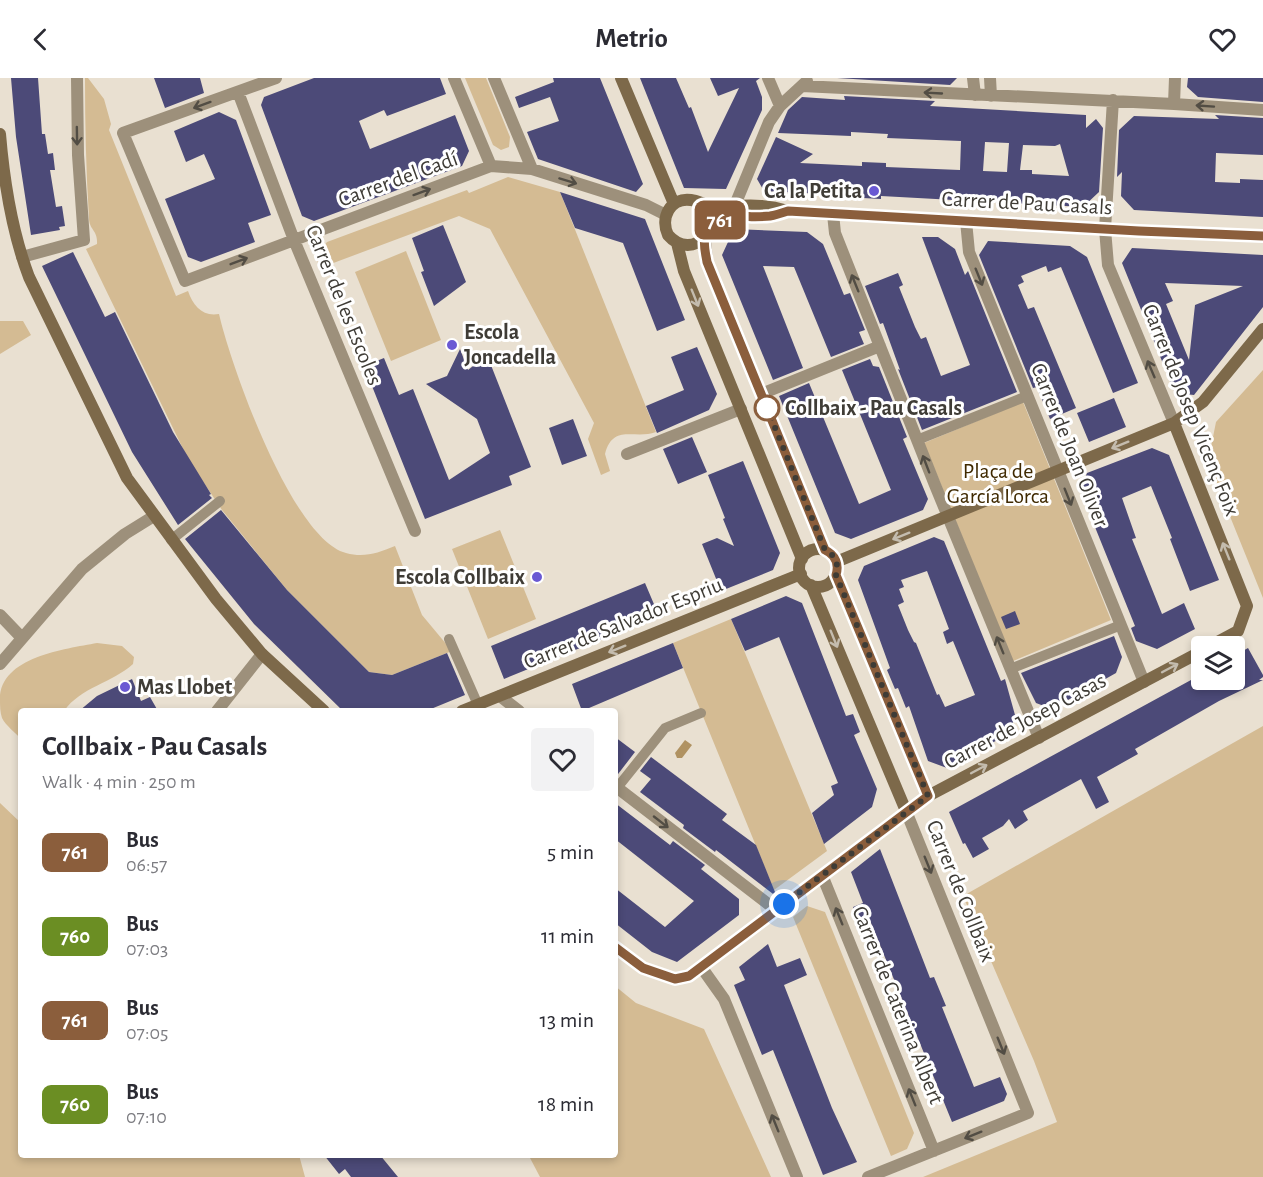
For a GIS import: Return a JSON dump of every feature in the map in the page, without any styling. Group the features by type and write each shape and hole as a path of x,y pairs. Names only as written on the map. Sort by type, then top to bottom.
{"street":[{"path":"22,257 84,240 78,155 77,78"},
{"path":"238,92 276,78"},
{"path":"454,78 491,166 532,170 646,205 670,209 685,200 698,202 708,212 710,225 705,238 707,262 825,550 836,562 836,575 825,585 811,585 801,574 802,559 812,550 825,550"},
{"path":"494,78 532,170"},
{"path":"621,78 670,209 666,231 677,243 684,271 802,559"},
{"path":"768,78 780,106"},
{"path":"973,78 975,95"},
{"path":"990,78 991,96"},
{"path":"1174,104 1175,78"},
{"path":"735,205 769,122 780,106 806,82 991,96 1113,100 1263,110"},
{"name":"Carrer del Cadí","path":"238,92 123,133 185,281 491,166"},
{"name":"Carrer de les Escoles","path":"238,92 294,240 415,531"},
{"name":"Carrer de Josep Vicenç Foix","path":"1113,100 1105,229 1108,265 1247,606 1238,631 1229,636"},
{"path":"0,134 9,206 29,277 127,478 216,599 262,654 321,708"},
{"name":"Carrer de Pau Casals","path":"698,202 712,206 768,205 788,211 833,214 1263,236"},
{"name":"Carrer de Pau Casals","path":"710,225 738,216 769,216 788,211"},
{"path":"833,214 835,233 947,516 1039,738"},
{"name":"Carrer de Joan Oliver","path":"966,221 969,252 1144,682"},
{"path":"677,243 692,245 705,238"},
{"path":"836,562 1174,423 1203,402 1263,329"},
{"path":"761,394 880,346"},
{"path":"627,454 741,409"},
{"path":"0,664 82,569 125,534 154,516"},
{"name":"Carrer de Salvador Espriu","path":"470,708 801,574"},
{"name":"Carrer de Collbaix","path":"836,575 928,796"},
{"name":"Carrer de Collbaix","path":"811,585 906,811 1028,1113 934,1151"},
{"path":"0,615 21,638"},
{"path":"219,708 262,654"},
{"name":"Carrer de Josep Casas","path":"618,949 643,968 675,979 689,976 928,796 1191,657"},
{"path":"500,696 515,708"},
{"path":"618,790 776,910"},
{"name":"Carrer de Caterina Albert","path":"822,875 934,1151"},
{"path":"702,968 724,999 797,1177"},
{"path":"868,1177 934,1151"}],"lane":[{"path":"917,440 1028,396"},
{"path":"171,540 220,501"},
{"path":"1010,669 1121,625"},
{"path":"449,639 478,705"},
{"path":"618,786 665,728 701,713"}],"green space":[{"path":"85,78 88,78 104,99 111,124 109,130 176,296 188,291 203,312 219,314 250,409 285,485 305,517 326,541 346,553 371,554 395,546 422,615 452,651 392,675 369,672 287,590 222,510 188,459 86,249 97,244 89,218"},
{"path":"465,78 486,78 510,137 509,147 501,150 493,145"},
{"path":"508,177 560,192 656,432 626,434 613,439 605,454 610,471 601,475 588,439 594,423 490,229 459,216 320,268 315,256 327,242 467,190 469,193"},
{"path":"406,251 441,340 391,361 355,272"},
{"path":"0,321 23,321 31,335 0,354"},
{"path":"1263,370 1263,598 1208,462 1216,422"},
{"name":"Plaça de García Lorca","path":"1023,402 1111,620 1013,661 924,443"},
{"path":"500,530 536,619 488,639 452,549"},
{"path":"731,619 827,851 774,890 673,643"},
{"path":"97,643 122,646 134,657 133,664 79,696 67,708 18,708 18,736 2,718 0,699 3,685 11,673 22,664 68,648"},
{"path":"1263,726 1263,1177 923,1177 1057,1122 1034,1061 963,896"},
{"path":"0,803 18,820 18,1158 300,1158 305,1177 0,1177"},
{"path":"807,906 825,912 914,1133 907,1149 891,1156 793,917"},
{"path":"618,988 636,1003 704,1029 771,1177 540,1177 530,1158 618,1158"}],"shaded area":[{"path":"685,740 692,745 682,758 677,758 675,753"}],"building":[{"path":"11,78 38,78 42,134 45,134 48,154 53,153 55,170 50,170 56,207 62,206 65,226 59,227 60,230 31,235 16,137"},
{"path":"154,78 200,78 204,93 165,108"},
{"path":"314,78 440,78 446,94 387,116 384,110 359,121 370,149 455,115 469,151 462,166 314,221 302,216 261,105 264,97"},
{"path":"553,78 600,78 643,184 636,192 538,159 527,132 559,121 550,97 519,108 515,97 554,82"},
{"path":"640,78 676,78 689,108 691,107 708,152 739,88 718,96 710,78 760,78 756,81 762,97 762,110 726,189 684,188"},
{"path":"837,78 957,78 950,85"},
{"path":"1188,78 1263,78 1263,102 1198,97 1187,87"},
{"path":"844,96 935,101 930,106 1086,115 1086,128 1096,119 1103,128 1099,192 1083,207 881,196 881,199 764,191 757,179 776,137 813,154 800,163 862,166 862,162 886,163 886,167 960,170 961,141 887,138 888,134 851,132 851,136 778,133 788,110 802,97 845,100","holes":["985,142 1009,143 1007,172 983,171","1060,144 1069,176 1032,174 1032,170 1020,170 1023,145 1055,146"]},
{"path":"219,112 236,120 271,215 248,223 255,242 201,262 188,257 165,199 215,179 204,154 186,162 174,131"},
{"path":"1215,115 1263,118 1263,155 1216,153 1215,182 1240,183 1240,179 1263,180 1263,217 1134,210 1121,196 1122,172 1117,177 1119,130 1134,116 1219,119"},
{"path":"560,192 645,219 685,320 657,331 623,243 575,228"},
{"path":"443,225 466,282 434,306 421,272 424,271 412,238"},
{"path":"734,229 807,232 823,244 844,295 850,293 865,330 859,332 864,344 831,357 794,267 763,266 803,368 773,380 722,255"},
{"path":"922,237 938,237 955,249 965,275 968,271 1017,392 922,430 883,323 880,324 865,286 898,273 903,285 899,287 915,327 921,339 926,337 941,376 970,365"},
{"path":"988,241 1070,246 1087,257 1138,383 1113,393 1061,267 1048,272 1046,266 1021,276 1024,282 1018,285 1028,309 1034,307 1076,408 1050,419 1037,387 1033,388 979,255"},
{"path":"1132,248 1263,255 1263,307 1194,395 1175,393 1122,263","holes":["1165,283 1243,286 1195,305 1189,360 1166,304 1173,301"]},
{"path":"73,252 105,317 115,312 173,432 211,494 209,495 212,498 178,525 132,452 42,266"},
{"path":"697,347 717,394 709,410 657,433 646,406 684,390 671,357"},
{"path":"460,349 468,370 487,355 531,467 509,476 512,485 425,519 364,366 384,358 399,395 413,389 449,480 490,453 477,419 426,384 447,376"},
{"path":"870,359 873,366 879,367 907,437 903,439 928,499 923,510 851,539 835,533 779,396 809,383 859,504 891,490 842,370"},
{"path":"1114,398 1126,427 1089,442 1077,413"},
{"path":"573,419 587,456 562,465 549,428"},
{"path":"692,437 707,472 678,484 663,449"},
{"path":"1152,448 1169,455 1219,580 1190,591 1151,486 1122,498 1136,538 1132,539 1162,614 1184,603 1195,629 1157,649 1136,641 1131,628 1135,626 1080,490 1087,473"},
{"path":"743,461 780,553 773,570 721,591 702,544 717,538 734,546 708,475"},
{"path":"221,510 287,590 369,672 392,675 447,653 465,695 433,708 340,708 254,624 185,539"},
{"path":"934,537 944,541 1001,681 1005,679 1015,715 1010,733 947,768 928,761 909,706 906,708 887,670 890,668 858,580 864,566","holes":["927,571 949,629 943,632 947,644 953,641 975,695 945,707 939,694 937,695 898,605 904,602 899,589 904,587 901,580"]},
{"path":"645,583 659,616 504,679 491,646"},
{"path":"786,596 802,603 846,716 853,714 860,732 854,735 877,789 872,807 824,844 812,813 834,795 831,786 838,783 779,637 745,651 731,619"},
{"path":"1015,611 1020,624 1006,629 1001,617"},
{"path":"1114,636 1122,657 1116,673 1052,709 1036,703 1021,673"},
{"path":"673,643 683,668 589,708 581,708 572,684"},
{"path":"1248,648 1263,675 1259,680 1263,680 1245,689 1245,650"},
{"name":"Mas Llobet","path":"132,679 141,701 150,697 156,708 83,708 97,696"},
{"path":"1191,680 1191,690 1242,690 1135,749 1138,754 1097,777 1109,802 1096,809 1081,779 1023,811 1028,820 1015,829 1009,819 1003,826 982,838 989,849 973,858 965,843 963,844 949,812"},
{"path":"618,739 635,752 618,774"},
{"path":"651,757 727,814 722,820 756,845 777,897 683,828 684,825 640,792 651,779 640,771"},
{"path":"618,805 670,845 673,841 705,865 701,869 739,899 739,915 677,962 652,952 618,925 618,890 665,927 694,901 618,841"},
{"path":"880,849 930,978 934,977 946,1006 942,1007 974,1087 1000,1077 1007,1094 1004,1101 952,1122 869,918 859,922 853,907 863,903 851,872"},
{"path":"768,944 777,967 800,958 807,975 784,985 832,1108 857,1162 823,1175 773,1050 762,1055 734,985 745,980 739,967"},
{"path":"326,1158 382,1158 398,1177 351,1177 345,1169 339,1174"}],"bus line":[{"name":"761","path":"618,950 643,968 675,979 689,976 889,823 928,796 836,575 835,558 825,550 707,262 705,238 710,225 738,216 769,216 788,211 1263,236"}],"place":[{"name":"Ca la Petita","path":"874,191"},
{"name":"Escola Joncadella","path":"452,345"},
{"name":"Collbaix - Pau Casals","path":"767,408"},
{"name":"Escola Collbaix","path":"537,577"},
{"name":"Mas Llobet","path":"125,687"}],"route":[{"path":"767,408 825,550 835,558 836,575 928,796 784,904"}]}
